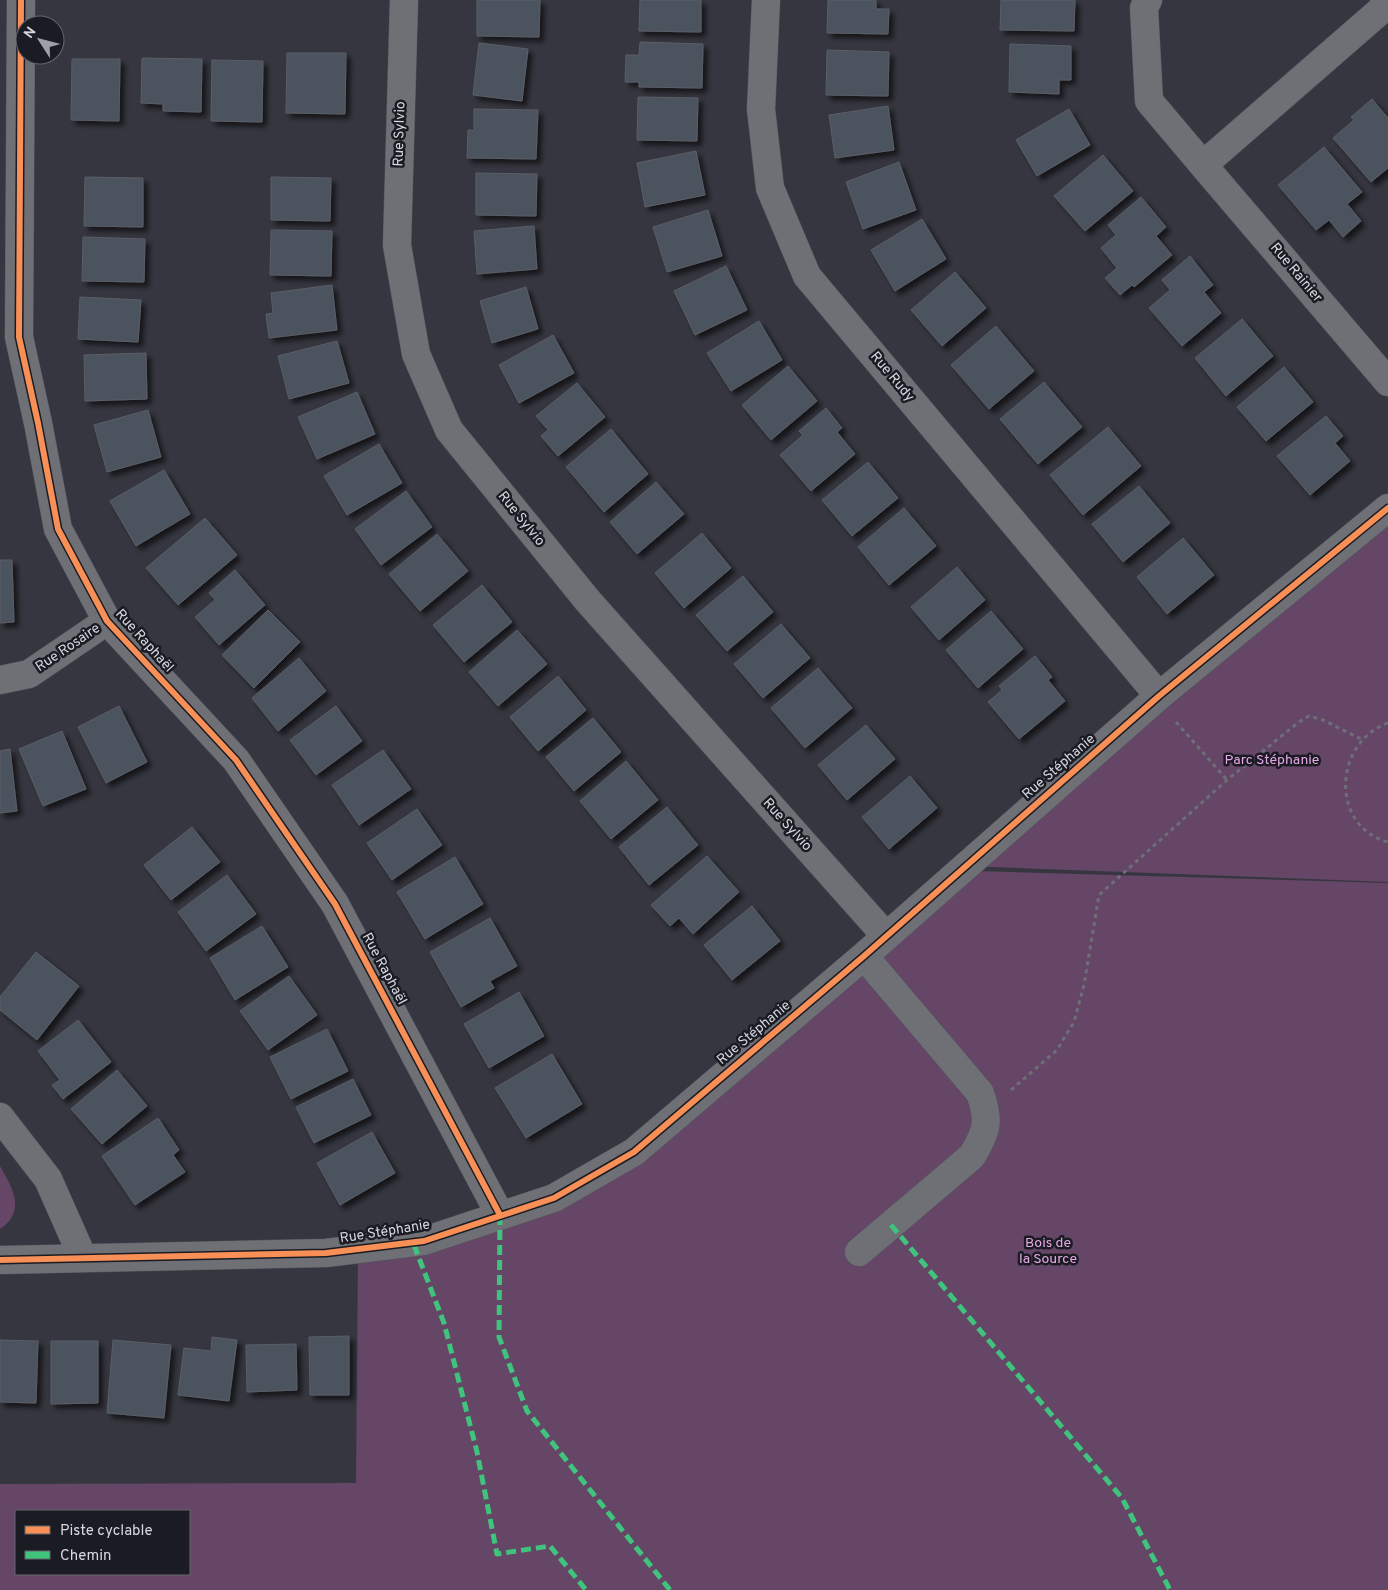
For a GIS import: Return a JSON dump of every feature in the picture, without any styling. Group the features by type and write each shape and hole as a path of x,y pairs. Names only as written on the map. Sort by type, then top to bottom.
{"street":[{"name":"Rue Raphaël","path":"22,0 9,337 38,422 58,529 107,621 236,760 335,904 500,1215"},
{"name":"Rue Sylvio","path":"404,0 397,245 416,354 449,430 588,601 886,936"},
{"name":"Rue Rudy","path":"766,0 761,109 770,188 808,276 1159,696"},
{"name":"Rue Rainier","path":"1148,0 1144,8 1149,101 1388,382"},
{"path":"1203,165 1380,11 1387,0"},
{"name":"Rue Stéphanie","path":"0,1260 326,1253 424,1241 554,1198 634,1152 864,956 1159,696 1388,508"},
{"name":"Rue Rosaire","path":"0,680 30,674 107,621"},
{"path":"859,1252 972,1156 985,1135 986,1111 980,1093 864,956"},
{"path":"0,1117 48,1179 83,1258"}],"path":[{"path":"1159,696 1183,731 1227,780"},
{"path":"986,1111 1057,1050 1074,1022 1084,985 1099,895 1227,780 1299,722 1310,716 1323,720 1361,739"},
{"path":"1388,722 1361,739 1350,756 1345,775 1346,794 1353,813 1365,828 1381,840 1388,842"}],"green space":[{"name":"Parc Stéphanie","path":"1388,509 1388,882 966,866"},
{"name":"Bois de la Source","path":"976,871 1388,883 1388,1590 0,1590 0,1484 356,1483 358,1251 557,1196"},
{"path":"0,1166 12,1190 15,1207 13,1215 0,1229"}],"building":[{"path":"477,0 540,0 539,37 477,36"},
{"path":"640,0 701,0 701,32 639,31"},
{"path":"828,0 876,0 876,9 889,9 888,34 827,33"},
{"path":"1001,0 1075,0 1074,31 1000,30"},
{"path":"640,42 703,44 702,88 639,87 639,82 625,82 626,55 639,55"},
{"path":"479,43 528,49 522,101 473,95"},
{"path":"1010,44 1071,46 1071,80 1059,80 1059,94 1009,92"},
{"path":"827,50 889,52 888,96 826,95"},
{"path":"287,53 346,53 345,114 286,113"},
{"path":"142,58 202,59 201,112 163,111 163,104 141,103"},
{"path":"72,59 120,59 119,121 71,120"},
{"path":"212,60 263,61 262,122 211,121"},
{"path":"638,97 698,98 697,141 637,140"},
{"path":"1372,99 1388,118 1388,168 1371,182 1333,138 1354,120 1351,117"},
{"path":"888,106 894,150 835,158 829,115"},
{"path":"474,109 538,110 536,159 467,158 468,130 474,130"},
{"path":"1069,109 1090,145 1037,176 1016,140"},
{"path":"1324,147 1362,192 1347,204 1361,221 1343,237 1329,220 1316,230 1278,185"},
{"path":"696,151 705,195 645,207 637,163"},
{"path":"1103,155 1133,191 1085,231 1054,196"},
{"path":"899,162 916,210 863,229 846,182"},
{"path":"476,173 537,174 536,216 476,215"},
{"path":"85,177 143,178 143,227 84,226"},
{"path":"271,177 331,178 330,221 271,220"},
{"path":"1141,197 1166,227 1156,236 1172,255 1134,287 1132,285 1120,295 1105,278 1117,268 1101,248 1116,235 1108,225"},
{"path":"708,210 722,256 667,272 653,227"},
{"path":"922,219 946,259 895,291 871,250"},
{"path":"534,226 537,269 477,274 474,231"},
{"path":"271,230 332,231 331,276 270,275"},
{"path":"83,237 145,239 144,282 82,281"},
{"path":"1190,256 1213,285 1204,292 1221,313 1182,346 1149,308 1170,290 1162,280"},
{"path":"726,266 747,310 695,335 674,291"},
{"path":"955,272 986,308 942,346 911,310"},
{"path":"332,285 337,330 269,338 266,314 273,313 271,293"},
{"path":"526,287 538,329 492,343 480,301"},
{"path":"80,297 141,300 138,342 78,339"},
{"path":"1242,319 1273,356 1226,396 1195,358"},
{"path":"759,321 782,360 731,391 707,353"},
{"path":"996,326 1034,371 989,409 951,365"},
{"path":"553,335 574,373 519,403 499,365"},
{"path":"337,341 349,383 289,399 278,356"},
{"path":"146,353 147,399 85,401 84,355"},
{"path":"788,366 817,401 771,440 742,405"},
{"path":"1284,367 1313,402 1266,441 1237,407"},
{"path":"1044,382 1082,427 1038,464 1000,419"},
{"path":"577,383 605,417 558,456 541,436 548,430 536,416"},
{"path":"357,392 375,434 317,459 298,417"},
{"path":"826,408 842,428 837,432 855,454 811,491 780,455 803,435 799,431"},
{"path":"148,410 161,457 107,472 94,425"},
{"path":"1326,416 1343,436 1335,443 1350,461 1310,495 1277,456"},
{"path":"1108,427 1141,466 1083,515 1050,475"},
{"path":"611,429 648,474 604,512 566,467"},
{"path":"379,444 402,483 347,515 324,476"},
{"path":"868,462 898,498 852,536 822,500"},
{"path":"164,470 190,514 136,546 110,501"},
{"path":"656,482 684,514 637,554 610,522"},
{"path":"1139,486 1170,523 1123,562 1092,524"},
{"path":"406,491 432,527 381,565 355,529"},
{"path":"904,508 936,546 889,585 858,547"},
{"path":"205,518 237,555 178,605 146,568"},
{"path":"702,533 731,568 684,608 655,573"},
{"path":"437,534 468,571 420,611 389,574"},
{"path":"1183,538 1214,575 1167,614 1137,577"},
{"path":"0,560 12,560 14,622 0,623"},
{"path":"957,567 985,600 939,640 911,607"},
{"path":"235,570 265,605 219,645 195,617 215,600 209,593"},
{"path":"743,576 773,612 727,651 696,615"},
{"path":"482,585 512,622 464,662 433,625"},
{"path":"268,610 300,642 254,688 222,655"},
{"path":"991,611 1023,649 978,688 946,650"},
{"path":"781,624 810,658 763,698 734,664"},
{"path":"517,630 547,664 498,706 469,672"},
{"path":"1035,656 1052,677 1048,680 1065,701 1019,739 988,702 1002,690 999,686"},
{"path":"299,658 326,691 278,731 252,698"},
{"path":"818,668 852,708 805,748 771,708"},
{"path":"558,676 586,710 538,751 510,717"},
{"path":"119,706 147,762 106,783 78,727"},
{"path":"336,706 362,741 316,775 290,740"},
{"path":"593,718 621,752 574,791 546,757"},
{"path":"866,725 895,759 847,800 818,765"},
{"path":"62,731 86,789 43,806 19,749"},
{"path":"10,749 17,811 0,813 0,751"},
{"path":"383,750 411,789 359,825 332,785"},
{"path":"626,761 658,800 611,839 580,801"},
{"path":"910,776 937,808 889,849 862,817"},
{"path":"667,807 698,845 649,885 619,847"},
{"path":"417,809 442,845 392,880 367,843"},
{"path":"192,827 220,862 171,900 144,865"},
{"path":"707,856 739,892 693,934 679,918 670,926 651,905"},
{"path":"455,857 483,904 425,939 397,892"},
{"path":"227,875 256,914 206,951 178,912"},
{"path":"752,906 780,941 732,980 704,945"},
{"path":"490,918 517,966 490,981 494,988 461,1007 430,952"},
{"path":"262,926 288,967 235,1000 210,958"},
{"path":"36,952 79,986 37,1040 0,1010 0,997"},
{"path":"289,976 317,1015 268,1050 240,1011"},
{"path":"519,992 544,1036 489,1068 464,1024"},
{"path":"78,1020 111,1062 63,1099 52,1085 60,1080 38,1051"},
{"path":"327,1029 348,1071 291,1099 270,1057"},
{"path":"552,1054 582,1104 526,1138 495,1088"},
{"path":"117,1070 147,1106 102,1144 71,1109"},
{"path":"353,1079 371,1115 314,1143 296,1107"},
{"path":"158,1118 179,1150 173,1155 185,1172 135,1205 102,1156"},
{"path":"372,1132 395,1173 340,1205 317,1163"},
{"path":"349,1336 349,1395 310,1395 309,1337"},
{"path":"212,1337 237,1340 229,1401 178,1395 184,1348 211,1351"},
{"path":"0,1340 38,1341 36,1403 0,1402"},
{"path":"113,1340 171,1345 164,1418 107,1413"},
{"path":"51,1341 98,1341 98,1403 51,1404"},
{"path":"296,1344 297,1390 247,1392 246,1345"}],"marked path":[{"path":"500,1215 499,1337 527,1411 670,1590"},
{"path":"891,1225 1122,1498 1170,1590"},
{"path":"414,1245 444,1323 477,1452 497,1554 550,1546 586,1590"}],"cycle path":[{"path":"21,0 19,337 38,423 58,529 107,621 236,760 335,904 500,1215"},
{"path":"0,1260 326,1253 424,1241 554,1198 634,1152 864,956 1159,696 1388,508"}]}
